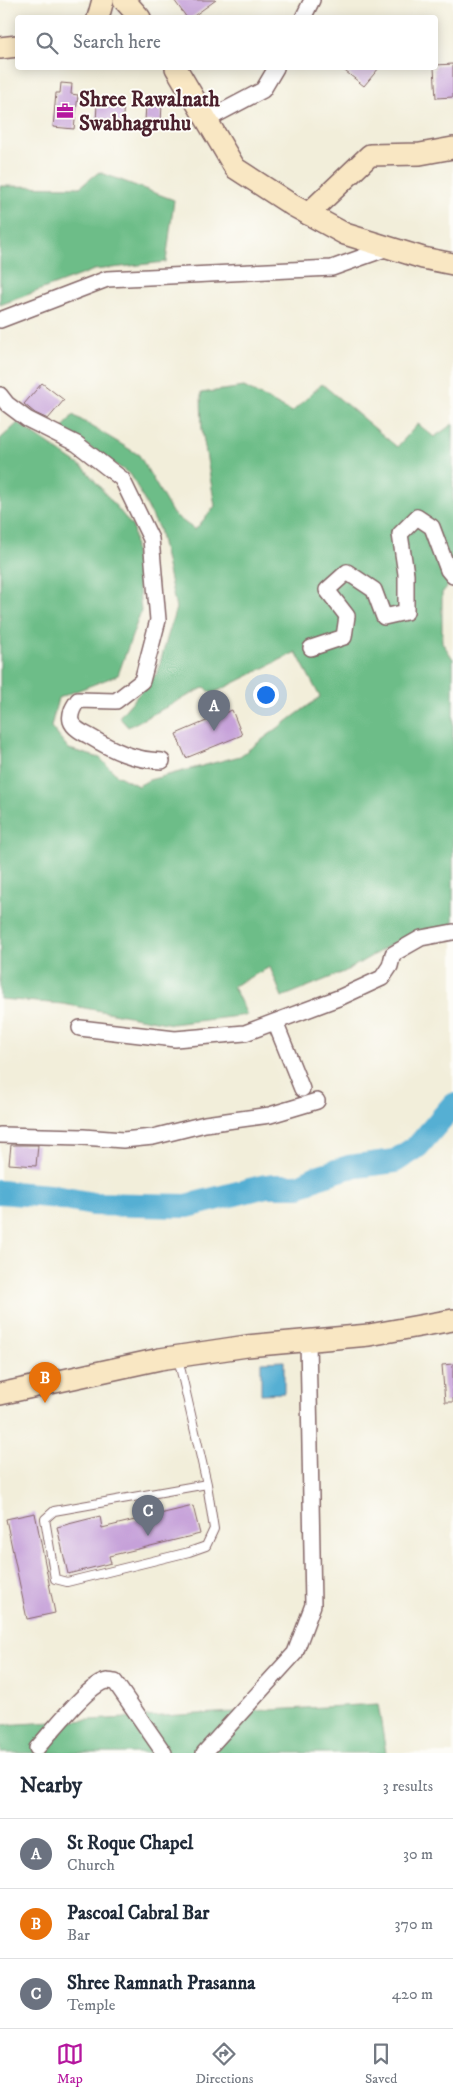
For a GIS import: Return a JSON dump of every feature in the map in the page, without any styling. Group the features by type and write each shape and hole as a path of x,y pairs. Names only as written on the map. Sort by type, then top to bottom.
{"street":[{"path":"99,15 103,0"},
{"path":"124,0 137,15"},
{"path":"304,15 312,0"},
{"path":"0,48 15,46"},
{"path":"177,70 208,119 235,168 308,214 345,234 423,258 453,264"},
{"path":"208,119 263,90 275,70"},
{"path":"308,214 370,155 420,154 453,148"},
{"path":"0,320 107,278 332,268 388,248"},
{"path":"0,395 7,404 27,420 77,444 122,479 152,539 158,620 142,682 116,701 78,700 71,712 71,722 79,731 117,753 147,761 162,761"},
{"path":"311,648 344,637 347,616 327,590 347,572 374,590 384,617 406,612 406,574 400,534 417,516 432,528 448,570 453,576"},
{"path":"80,1028 175,1039 245,1033 382,978 390,966 394,954 421,938 453,932"},
{"path":"275,1022 302,1089"},
{"path":"0,1135 83,1136 123,1140 153,1137 204,1124 270,1115 317,1101"},
{"path":"0,1394 178,1356 247,1346 369,1335 453,1320"},
{"path":"204,1753 294,1653 313,1606 308,1340"},
{"path":"37,1748 77,1703 96,1686 108,1681 115,1682 164,1753"}],"lane":[{"path":"178,1356 207,1484 214,1529 206,1546 189,1552 67,1582 55,1579 45,1519 54,1511 207,1484"}],"green space":[{"path":"99,172 174,200 166,262 94,270 0,305 0,186 80,187"},
{"path":"322,384 397,447 418,424 434,437 453,424 453,579 442,593 442,642 453,659 453,924 399,940 344,972 282,997 270,967 233,986 247,1015 172,1024 63,1004 0,999 0,439 18,423 85,469 133,527 141,611 118,675 58,698 51,727 69,749 100,758 117,775 138,786 149,780 240,756 320,697 296,652 212,694 205,687 128,727 119,717 157,673 176,608 159,529 131,475 62,429 73,415 139,455 173,514 195,530 215,506 202,430 201,393 244,387 292,412"},
{"path":"378,1704 386,1753 0,1753 0,1725"}],"water":[{"path":"284,1361 284,1393 261,1394 261,1362"}],"building":[{"path":"174,0 216,0 195,15 185,15"},
{"path":"453,64 453,97 436,98 434,70 438,70 438,65"},
{"path":"344,70 377,70 364,86"},
{"name":"Shree Rawalnath Swabhagruhu","path":"61,83 72,84 71,94 78,95 74,129 53,127 56,93 60,93"},
{"path":"97,103 124,105 122,124 96,123"},
{"path":"146,104 162,105 161,122 145,121"},
{"path":"42,383 64,400 48,419 35,413 24,404"},
{"path":"232,710 242,735 186,758 176,734"},
{"path":"11,1145 38,1145 36,1166 9,1164"},
{"path":"453,1364 453,1402 445,1402 442,1365"},
{"path":"193,1506 200,1534 109,1556 111,1563 68,1574 57,1527 100,1516 102,1528"},
{"path":"35,1513 55,1613 27,1619 6,1519"}],"waterway":[{"path":"0,1192 49,1196 93,1204 187,1206 266,1186 299,1186 317,1177 349,1167 395,1161 418,1146 453,1105"}],"place":[{"name":"Shree Rawalnath Swabhagruhu","path":"65,111"},
{"name":"St Roque Chapel","path":"214,731"},
{"name":"Pascoal Cabral Bar","path":"45,1403"},
{"name":"Shree Ramnath Prasanna","path":"148,1536"}]}
